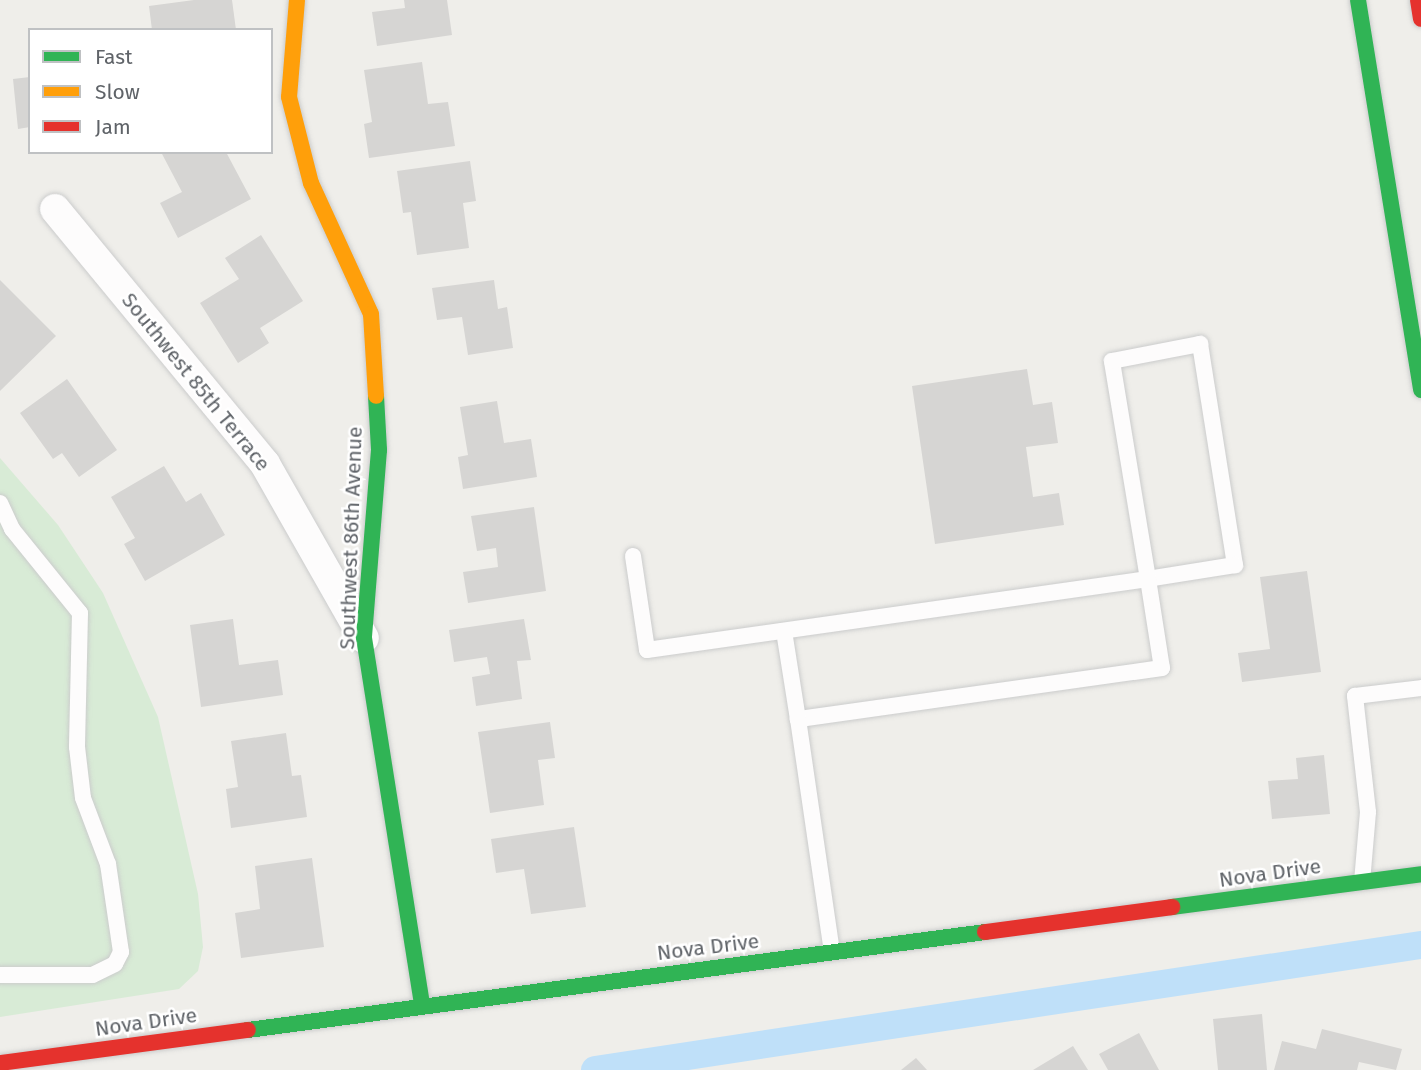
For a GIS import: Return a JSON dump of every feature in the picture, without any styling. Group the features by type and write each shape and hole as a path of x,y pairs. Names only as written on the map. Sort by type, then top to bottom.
{"street":[{"name":"Southwest 86th Avenue","path":"297,0 289,97 311,183 371,314 379,450 364,638 422,1006"},
{"path":"1358,0 1421,390"},
{"path":"1418,0 1421,19"},
{"name":"Southwest 85th Terrace","path":"55,209 265,464 364,638"},
{"name":"Nova Drive","path":"0,1063 1421,874"}],"lane":[{"path":"633,556 647,650 1148,579 1235,565 1200,344 1112,360 1148,579 1162,668 798,719"},
{"path":"0,503 12,528 80,613 77,747 83,798 108,864 121,952 115,964 92,975 0,975"},
{"path":"783,631 832,951"},
{"path":"1362,882 1368,813 1355,695 1421,688"}],"green space":[{"path":"0,458 58,525 103,593 158,717 198,894 203,947 198,971 179,989 0,1017"}],"building":[{"path":"194,0 232,0 236,28 152,28 149,6"},
{"path":"404,0 447,0 452,35 377,46 372,12 405,8"},
{"path":"422,62 428,104 448,102 455,146 369,158 364,124 372,122 364,70"},
{"path":"28,77 28,127 18,129 13,79"},
{"path":"162,154 227,154 251,199 178,238 160,203 182,192"},
{"path":"470,161 476,201 463,203 469,248 417,255 411,212 403,213 397,171"},
{"path":"261,235 303,301 260,328 269,343 238,363 200,303 239,279 225,258"},
{"path":"0,280 56,336 0,391"},
{"path":"494,280 498,309 507,307 513,348 468,355 462,317 437,320 432,288"},
{"path":"1027,369 1033,405 1052,402 1058,443 1026,447 1033,497 1059,493 1064,525 935,544 912,386"},
{"path":"67,379 117,450 79,477 62,453 53,459 20,413"},
{"path":"497,401 504,443 531,439 537,477 463,489 458,457 468,455 460,407"},
{"path":"164,466 186,502 201,493 225,535 145,581 124,544 135,538 111,497"},
{"path":"534,507 546,591 468,603 463,572 498,567 496,548 477,551 471,516"},
{"path":"1307,571 1321,672 1242,682 1238,653 1270,649 1260,577"},
{"path":"233,619 239,665 278,660 283,695 201,707 190,625"},
{"path":"524,619 531,660 517,661 522,699 476,706 472,677 490,674 487,657 454,662 449,630"},
{"path":"550,722 555,758 538,760 544,805 490,813 478,732"},
{"path":"286,733 292,776 301,775 307,817 231,828 226,789 238,787 231,741"},
{"path":"1324,755 1330,814 1272,819 1268,781 1298,779 1296,758"},
{"path":"574,827 586,907 531,914 524,869 496,873 491,839"},
{"path":"312,858 324,947 241,958 235,913 260,909 255,866"},
{"path":"1262,1014 1267,1070 1218,1070 1213,1019"},
{"path":"1322,1029 1402,1049 1396,1070 1359,1062 1357,1070 1274,1070 1282,1041 1316,1049"},
{"path":"1139,1033 1159,1070 1108,1070 1099,1054"},
{"path":"1073,1046 1088,1070 1033,1070"},
{"path":"916,1058 927,1070 901,1070"}],"waterway":[{"path":"595,1070 1421,945"}],"traffic: fast":[{"path":"1358,0 1421,390"},
{"path":"376,396 379,450 364,638 422,1006"},
{"path":"1172,907 1421,874"},
{"path":"248,1030 985,932"}],"traffic: slow":[{"path":"297,0 289,97 311,183 371,314 376,396"}],"traffic: jam":[{"path":"1418,0 1421,19"},
{"path":"985,932 1172,907"},
{"path":"0,1063 248,1030"}]}
